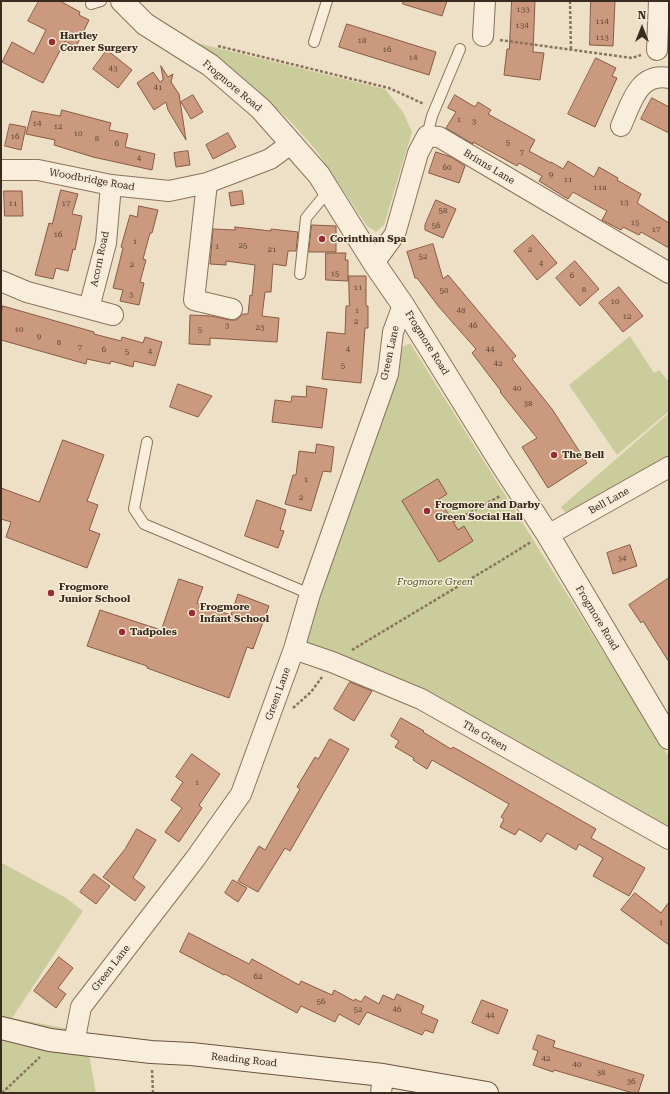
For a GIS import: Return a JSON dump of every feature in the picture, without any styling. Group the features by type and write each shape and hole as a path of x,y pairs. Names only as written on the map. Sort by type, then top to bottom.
{"street":[{"name":"Frogmore Road","path":"122,1 145,24 210,65 261,109 319,175 374,263 403,305 547,534 669,738"},
{"path":"483,36 485,1"},
{"path":"657,50 659,1"},
{"path":"621,126 637,91 646,81 661,76 669,78"},
{"path":"374,263 395,234 418,153 427,136"},
{"name":"Brinns Lane","path":"427,136 438,137 669,273"},
{"name":"Woodbridge Road","path":"1,170 38,170 111,185 169,191 207,183 270,159 292,143"},
{"path":"207,183 194,300 232,309"},
{"name":"Acorn Road","path":"89,308 106,243 111,185"},
{"path":"1,281 27,292 113,315"},
{"name":"Green Lane","path":"74,1043 81,1007 194,859 241,794 294,649 310,594 388,374 393,332 403,305"},
{"name":"Bell Lane","path":"547,534 669,467"},
{"name":"The Green","path":"294,649 332,662 421,699 669,839"},
{"name":"Reading Road","path":"1,1028 50,1040 152,1052 190,1054 382,1084 487,1093"}],"lane":[{"path":"91,4 101,1"},
{"path":"314,42 327,1"},
{"path":"427,136 432,116 460,49"},
{"path":"300,274 306,218 329,190"},
{"path":"147,442 134,509 144,524 310,594"}],"path":[{"path":"570,1 571,50"},
{"path":"483,36 632,58 657,50"},
{"path":"211,44 389,88 435,109"},
{"path":"453,522 516,486"},
{"path":"332,662 547,534"},
{"path":"2,1093 39,1058 50,1040"}],"green space":[{"path":"197,43 385,89 403,112 412,132 384,225 376,232 367,226 316,150 289,120 247,81"},
{"path":"630,336 654,373 659,370 669,382 669,411 617,455 569,385"},
{"name":"Frogmore Green","path":"410,343 669,757 669,833 304,643 402,347"},
{"path":"669,413 669,459 582,508 565,512 561,507"},
{"path":"2,863 66,898 83,911 12,1018 85,1032 96,1093 1,1093"}],"building":[{"name":"Hartley Corner Surgery","path":"39,1 60,1 80,12 79,15 89,20 76,47 65,41 43,83 2,62 12,42 34,54 46,30 28,21"},
{"path":"403,1 447,1 442,16 403,4"},
{"path":"512,1 535,1 533,52 544,53 540,80 504,75 507,49 509,49"},
{"path":"591,1 615,1 613,46 590,45"},
{"path":"347,24 436,52 429,75 339,47"},
{"path":"107,50 132,70 118,88 93,69"},
{"path":"596,58 616,68 612,76 617,78 595,127 568,114"},
{"path":"161,66 168,77 173,74 171,82 179,94 186,140 168,110 166,102 154,110 137,83 153,72 160,82 163,80"},
{"path":"193,95 203,112 191,119 181,102"},
{"path":"455,95 475,107 478,102 491,110 488,114 535,140 529,151 551,163 563,169 568,161 594,177 599,167 618,178 617,180 641,194 637,203 669,223 669,248 641,232 639,235 623,227 621,230 602,220 607,211 573,192 568,199 539,181 542,176 519,163 517,166 473,142 473,144 446,128 456,112 448,108"},
{"path":"652,98 669,107 669,133 641,119"},
{"path":"62,110 111,123 109,130 128,134 125,147 155,154 152,170 93,157 54,145 55,140 26,134 32,111 60,116"},
{"path":"10,124 26,127 21,150 5,146"},
{"path":"228,133 236,147 213,159 206,145"},
{"path":"188,151 190,165 176,167 174,153"},
{"path":"436,152 451,157 465,166 459,183 429,173"},
{"path":"61,190 78,194 72,214 82,216 75,250 73,249 68,271 56,268 53,279 35,275 49,223 52,224"},
{"path":"4,191 22,191 23,216 5,216"},
{"path":"242,191 244,204 231,206 229,193"},
{"path":"436,200 456,209 443,238 425,230 425,225"},
{"path":"139,206 158,210 143,259 146,260 140,282 144,283 139,305 120,301 123,290 113,288 123,248 121,247 130,215 137,217"},
{"name":"Corinthian Spa","path":"312,225 336,226 336,252 309,252"},
{"path":"235,227 298,232 296,251 288,251 286,266 273,264 271,292 265,292 262,316 279,318 277,342 210,338 210,345 189,344 190,315 211,316 236,320 243,314 248,314 250,295 252,296 255,265 226,261 226,265 210,264 213,229 235,230"},
{"path":"533,235 557,263 537,280 514,251"},
{"path":"433,244 443,279 448,275 516,356 512,359 552,409 587,463 548,488 522,447 537,438 500,392 501,391 472,353 476,349 439,307 417,278 415,278 407,252"},
{"path":"326,253 346,253 345,260 348,260 348,281 326,280"},
{"path":"575,261 599,289 580,306 556,278"},
{"path":"349,276 366,276 368,328 365,328 361,383 322,379 327,332 345,334 346,306 349,306"},
{"path":"619,287 643,316 623,332 599,303"},
{"path":"3,306 121,341 122,337 143,343 145,337 162,342 155,366 134,361 133,367 111,361 110,364 87,359 86,364 1,340 1,315"},
{"path":"178,384 212,396 198,417 170,407"},
{"path":"307,386 327,389 322,428 272,422 275,400 291,402 292,396 306,397"},
{"path":"63,440 104,455 87,501 98,505 89,530 100,534 87,568 6,537 11,522 1,519 1,488 39,502"},
{"path":"317,444 334,447 331,472 323,471 311,511 285,504 293,475 296,475 299,451 315,453"},
{"name":"Frogmore and Darby Green Social Hall","path":"438,479 447,494 439,499 458,530 464,526 473,541 439,562 402,501"},
{"path":"257,500 286,510 280,530 284,531 278,548 245,536"},
{"path":"630,545 637,566 613,574 607,553"},
{"path":"669,578 669,662 643,621 641,623 629,605"},
{"path":"179,579 203,587 197,603 231,615 238,594 269,606 253,649 247,647 229,698 147,668 147,666 87,646 100,610 161,630"},
{"path":"350,682 372,691 354,721 334,709"},
{"path":"401,718 451,749 453,747 596,829 591,838 645,868 629,896 593,876 603,858 579,844 576,850 547,833 541,842 519,829 515,835 500,827 504,819 501,817 509,804 432,760 427,769 413,760 414,758 395,747 399,741 391,736"},
{"path":"330,739 349,749 290,851 285,848 258,892 238,881 259,846 265,850 300,789 297,787 315,757 318,759"},
{"path":"192,754 220,774 199,805 202,808 179,842 165,832 182,808 171,800 183,782 176,777"},
{"path":"137,829 156,840 133,878 145,887 135,901 103,877 125,849"},
{"path":"94,874 110,886 96,904 80,892"},
{"path":"233,880 247,888 238,902 225,893"},
{"path":"635,893 661,913 669,902 669,945 621,910"},
{"path":"189,933 249,964 252,959 299,985 301,981 332,995 334,990 354,1001 355,999 361,1002 365,996 379,1004 383,995 394,1000 397,994 424,1006 421,1013 438,1020 433,1033 425,1030 422,1035 367,1012 359,1025 339,1014 335,1022 301,1006 297,1013 225,974 224,975 180,952"},
{"path":"59,957 73,968 58,988 66,994 56,1008 34,991"},
{"path":"482,1000 508,1010 498,1034 472,1023"},
{"path":"538,1035 555,1041 553,1047 644,1075 638,1093 633,1093 554,1070 553,1072 533,1065 538,1051 533,1049"}],"place":[{"name":"Hartley Corner Surgery","path":"52,42"},
{"name":"Corinthian Spa","path":"322,239"},
{"name":"The Bell","path":"554,455"},
{"name":"Frogmore and Darby Green Social Hall","path":"427,511"},
{"name":"Frogmore Junior School","path":"51,593"},
{"name":"Frogmore Infant School","path":"192,613"},
{"name":"Tadpoles","path":"122,632"}]}
